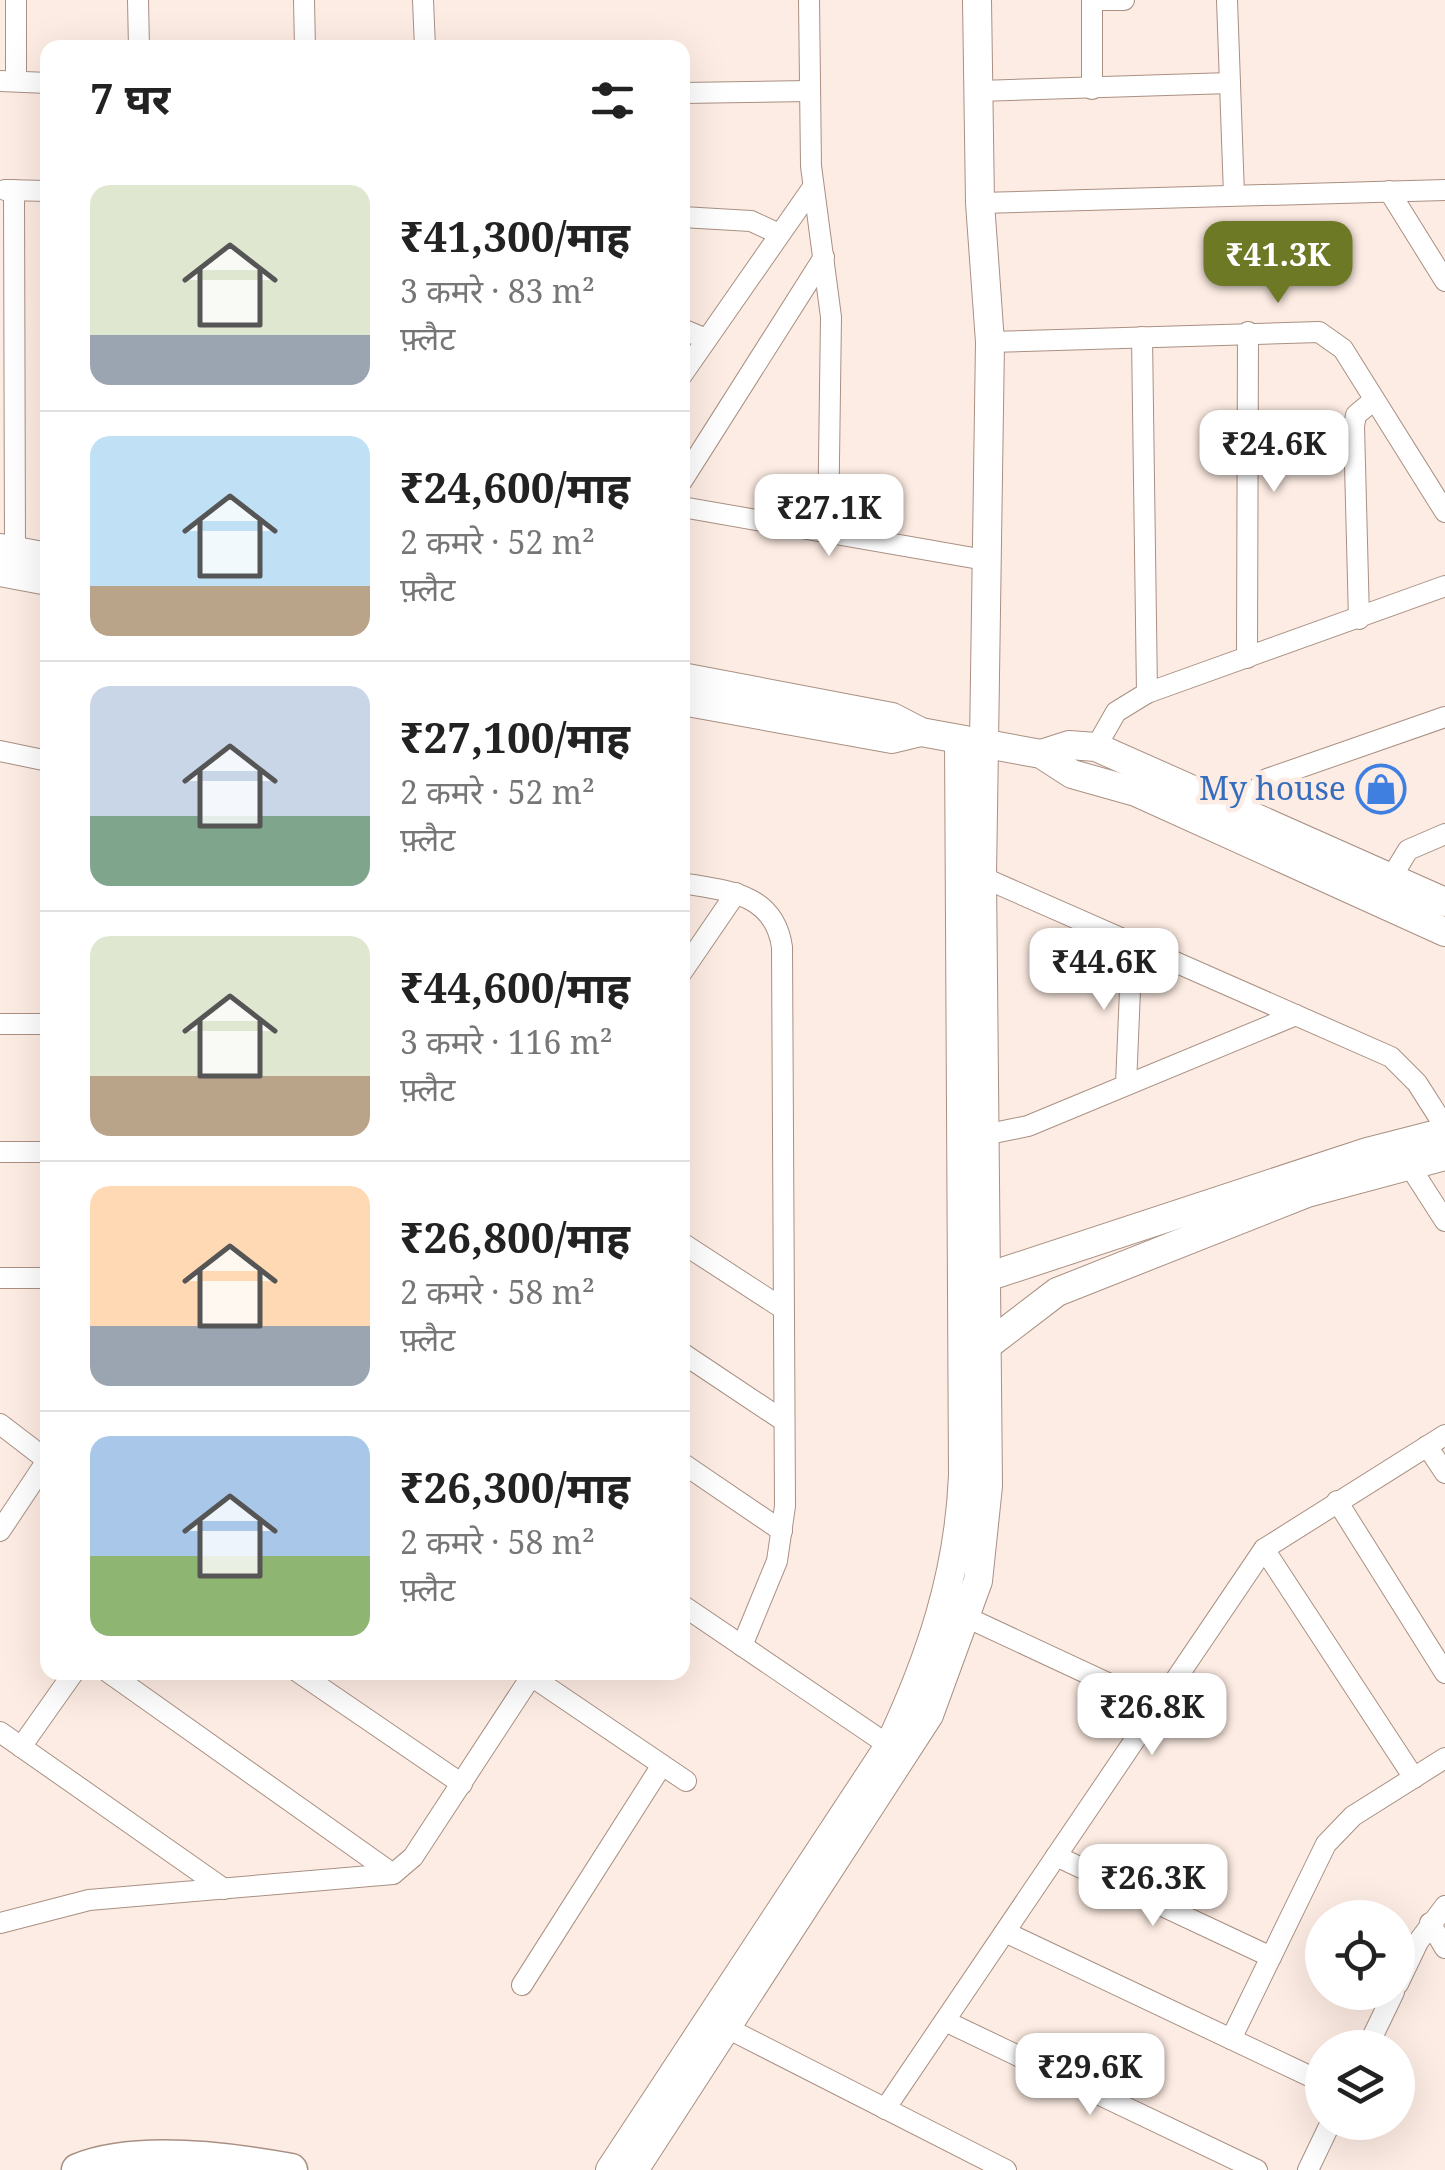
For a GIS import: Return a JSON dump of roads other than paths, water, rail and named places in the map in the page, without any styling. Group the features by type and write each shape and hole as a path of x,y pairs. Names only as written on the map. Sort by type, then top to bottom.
{"main road":[{"path":"78,2170 161,2158 238,2161 291,2170"}],"street":[{"path":"16,0 8,81 40,82"},
{"path":"138,0 138,40"},
{"path":"304,0 305,40"},
{"path":"422,0 424,40"},
{"path":"809,0 813,188 831,317 828,533"},
{"path":"634,2170 897,1751 956,1557 964,1475 960,1307 972,742 985,560 990,342 980,202 977,0"},
{"path":"1092,89 1092,0 1124,0"},
{"path":"1227,0 1234,195"},
{"path":"979,91 1230,83"},
{"path":"690,92 810,91"},
{"path":"690,363 777,233 813,188"},
{"path":"5,557 7,190 40,190"},
{"path":"980,202 1445,190"},
{"path":"1389,191 1445,280"},
{"path":"690,217 751,221 777,233"},
{"path":"690,468 824,257"},
{"path":"990,342 1305,330 1332,338 1445,512"},
{"path":"690,332 706,339"},
{"path":"1247,658 1248,332"},
{"path":"1142,336 1147,693"},
{"path":"1359,619 1354,426 1356,415 1374,400"},
{"path":"690,508 985,560"},
{"path":"5,557 40,557"},
{"path":"5,557 40,577"},
{"path":"1096,747 1116,712 1147,693 1445,586"},
{"path":"690,679 892,717 920,732 1041,754 1072,774 1136,792 1445,932"},
{"path":"690,701 892,738 920,732"},
{"path":"1236,810 1267,779 1445,716"},
{"path":"610,2170 897,1751 930,1716 966,1617 986,1526 989,1344 982,877 972,742"},
{"path":"1041,754 1069,745 1096,747 1445,902"},
{"path":"0,752 40,760"},
{"path":"1391,878 1408,850 1445,834"},
{"path":"982,877 1391,1057 1417,1083 1445,1130 988,1277"},
{"path":"690,884 736,892 767,909 778,926 782,947 782,1531 777,1561 742,1646"},
{"path":"690,960 736,892"},
{"path":"1126,1085 1132,943"},
{"path":"984,1135 1028,1126 1296,1014"},
{"path":"0,1024 40,1024"},
{"path":"0,1152 40,1152"},
{"path":"989,1344 1057,1292 1307,1194 1445,1156"},
{"path":"1409,1164 1445,1221"},
{"path":"690,1248 782,1308"},
{"path":"0,1278 40,1278"},
{"path":"960,1307 988,1306"},
{"path":"690,1358 784,1420"},
{"path":"0,1424 40,1454"},
{"path":"886,2109 1264,1549 1436,1441 1445,1473"},
{"path":"690,1468 782,1531"},
{"path":"0,1531 40,1470"},
{"path":"1337,1501 1445,1673"},
{"path":"1264,1549 1414,1778"},
{"path":"690,1610 897,1751"},
{"path":"966,1617 1157,1706"},
{"path":"21,1747 68,1680"},
{"path":"119,1680 393,1874"},
{"path":"310,1680 462,1784"},
{"path":"0,1923 89,1900 393,1874 413,1857 526,1680"},
{"path":"539,1680 686,1781"},
{"path":"0,1732 224,1889"},
{"path":"1231,2039 1326,1844 1353,1816 1445,1758"},
{"path":"522,1986 662,1765"},
{"path":"1056,1856 1271,1957"},
{"path":"1415,1952 1430,1923 1445,1906"},
{"path":"1430,1923 1445,1948"},
{"path":"1005,1932 1305,2074"},
{"path":"945,2021 1257,2170"},
{"path":"726,2028 1006,2170"},
{"path":"1308,2170 1322,2140"}],"place":[{"name":"My house","path":"1381,789"}]}
